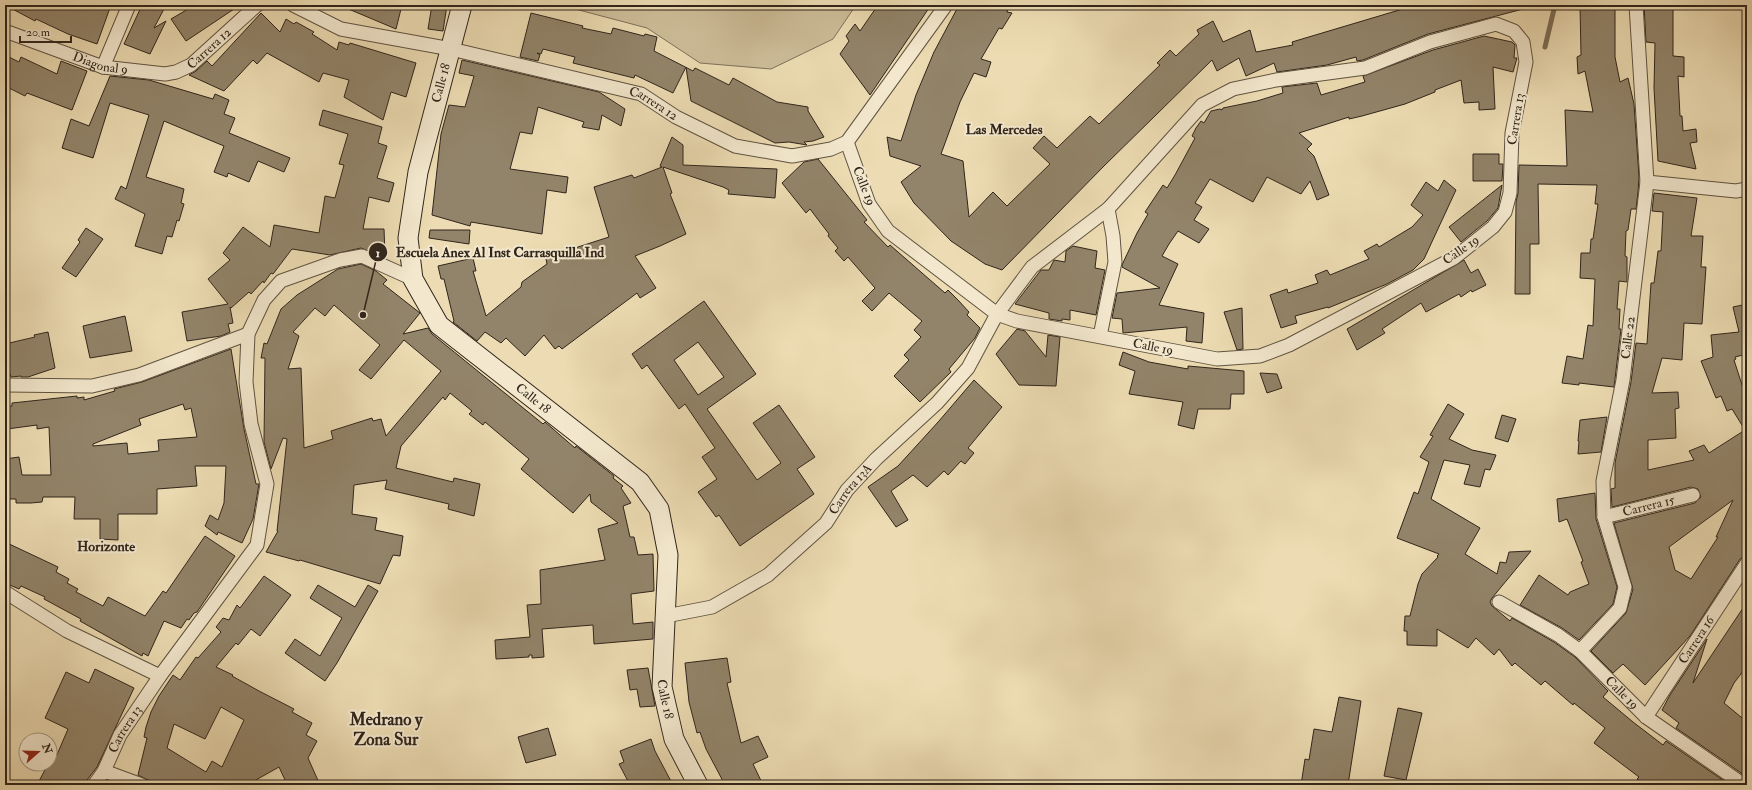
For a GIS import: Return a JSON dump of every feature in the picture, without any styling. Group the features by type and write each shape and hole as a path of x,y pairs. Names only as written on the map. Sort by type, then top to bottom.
{"main road":[{"name":"Calle 18","path":"462,5 418,172 408,238 413,279 439,325 640,482 660,509 668,555 662,687 674,739 698,785"}],"street":[{"path":"103,67 129,5"},
{"name":"Carrera 12","path":"176,72 191,65 257,5"},
{"name":"Carrera 12","path":"293,5 341,29 450,49 641,94 676,117 735,146 792,156 831,149 846,142"},
{"path":"846,142 946,5"},
{"name":"Calle 22","path":"1580,651 1620,608 1624,587 1604,516 1603,481 1624,380 1648,182 1636,5"},
{"name":"Carrera 13A","path":"666,616 712,607 768,575 826,523 847,490 876,459 937,403 968,368 996,314 1032,267 1108,209 1202,105 1233,89 1276,80 1365,68 1430,42 1496,24 1514,30"},
{"name":"Carrera 13","path":"1506,212 1510,193 1512,133 1526,62 1523,42 1514,30"},
{"name":"Diagonal 9","path":"5,31 103,67 164,74 176,72"},
{"name":"Calle 19","path":"846,142 869,204 888,231 996,314 1017,320 1217,359 1260,356 1289,345 1454,258 1493,227 1506,212"},
{"path":"1648,182 1736,191 1747,189"},
{"path":"1100,336 1115,262 1113,236 1108,209"},
{"path":"5,385 92,386 139,375 248,334 264,300 281,281 340,260 362,256 413,279"},
{"name":"Carrera 13","path":"94,785 104,771 120,735 160,676 258,545 267,484 250,417 246,382 248,334"},
{"name":"Carrera 15","path":"1604,516 1693,495"},
{"name":"Carrera 16","path":"1646,717 1747,563"},
{"path":"5,592 67,631 160,676"},
{"name":"Calle 19","path":"1499,602 1558,635 1580,651 1646,717 1744,785"},
{"path":"104,771 142,785"}],"shaded area":[{"path":"560,5 856,5 833,39 771,69 700,63 647,28"}],"building":[{"path":"5,5 111,5 97,44 68,34 36,19 35,21"},
{"path":"142,5 166,5 154,28 166,21 150,54 124,44"},
{"path":"195,5 240,5 186,41 171,19"},
{"path":"339,5 402,5 396,29"},
{"path":"432,5 447,5 443,31 428,29"},
{"path":"878,5 931,5 870,95 840,54 849,41 846,36 855,24 860,31"},
{"path":"959,5 1009,5 1007,12 1012,13 1002,29 999,28 981,59 991,62 986,77 974,73 960,102 941,154 963,161 969,217 993,192 1007,206 1050,164 1033,148 1044,136 1057,148 1090,116 1099,124 1160,65 1157,63 1170,50 1176,56 1199,34 1197,30 1213,21 1223,42 1250,30 1256,52 1293,45 1292,42 1416,5 1523,5 1523,9 1428,34 1357,61 1356,57 1327,65 1277,72 1274,63 1246,76 1239,58 1217,71 1212,60 1104,166 1002,270 985,264 951,241 914,203 901,182 921,166 890,156 887,137 901,141 916,95 934,52"},
{"path":"1580,5 1615,5 1615,57 1620,82 1628,78 1634,104 1639,177 1638,192 1636,209 1631,209 1628,230 1626,231 1625,256 1627,257 1627,282 1619,281 1617,309 1620,309 1619,329 1621,329 1614,387 1579,383 1579,385 1562,383 1567,356 1583,359 1588,325 1593,326 1595,279 1580,278 1581,253 1590,253 1591,239 1593,239 1598,204 1595,204 1597,185 1538,184 1539,244 1530,244 1530,294 1515,294 1516,202 1518,193 1519,165 1567,166 1565,110 1593,112 1585,71 1578,74 1577,57 1581,55"},
{"path":"1644,5 1673,5 1673,56 1684,57 1684,77 1678,76 1680,116 1682,116 1683,131 1696,129 1697,142 1690,143 1696,169 1658,161 1654,88 1655,43 1646,42"},
{"path":"261,13 280,32 286,19 294,24 296,22 314,32 312,34 337,50 339,42 349,45 350,43 416,63 406,97 391,92 383,120 344,97 349,80 323,73 319,82 267,53 257,64 253,60 224,91 189,75 207,61 212,66"},
{"path":"531,13 583,26 582,28 611,34 613,28 644,36 645,34 657,37 654,51 686,67 673,93 635,75 634,78 573,63 575,57 543,49 541,54 537,53 540,55 538,61 520,57"},
{"path":"1484,36 1512,42 1515,45 1514,58 1517,58 1513,72 1493,67 1495,109 1479,110 1479,102 1464,103 1461,80 1405,104 1349,119 1349,117 1299,133 1312,144 1307,149 1314,156 1329,195 1317,200 1310,181 1301,194 1267,177 1253,202 1210,179 1195,203 1202,207 1194,220 1209,229 1199,243 1178,231 1169,244 1162,256 1178,264 1159,305 1204,313 1202,343 1186,341 1187,327 1123,333 1122,319 1112,318 1117,293 1160,288 1122,267 1122,265 1148,214 1145,212 1163,185 1167,188 1195,138 1192,136 1196,128 1201,121 1204,123 1211,111 1222,110 1223,108 1257,101 1283,93 1282,87 1317,83 1321,95 1365,82 1363,76 1433,50"},
{"path":"5,55 19,62 21,57 57,74 61,61 87,71 72,110 27,93 25,96 5,86"},
{"path":"462,60 599,92 625,109 621,126 602,115 599,130 582,127 584,122 538,107 532,134 520,132 510,169 568,177 566,193 547,190 542,234 471,222 470,226 432,215 441,134 449,105 465,107 474,76 459,73"},
{"path":"686,67 693,71 695,68 729,85 733,78 777,102 808,107 808,111 824,137 813,141 804,142 807,145 789,142 775,143 691,101"},
{"path":"110,76 149,80 213,99 215,94 229,100 224,114 235,118 229,133 290,158 284,172 258,161 249,182 228,173 227,177 214,172 224,146 164,121 146,177 184,189 181,203 184,204 172,237 167,236 162,254 135,246 145,214 115,199 121,186 126,189 149,115 110,103 93,158 62,148 71,119 89,126"},
{"path":"323,110 382,127 378,143 387,146 377,178 394,183 389,202 369,197 363,229 384,229 385,254 380,256 361,248 330,255 292,249 273,274 271,273 264,283 263,281 251,294 249,292 231,308 230,307 233,323 228,324 230,332 221,336 187,341 182,312 228,304 208,279 230,260 223,253 243,227 270,247 274,225 319,233 325,196 335,198 344,165 339,164 348,134 319,125"},
{"path":"672,137 683,145 683,165 777,169 775,198 728,194 729,190 723,187 663,167 672,193 670,194 686,234 635,256 656,288 640,298 637,293 562,349 559,346 555,349 544,335 525,356 506,338 501,343 485,332 477,341 453,322 444,279 441,279 438,266 473,258 476,271 473,271 486,316 521,287 522,282 547,264 546,259 609,237 594,187 632,175 634,178 662,167 660,166"},
{"path":"1473,154 1499,154 1499,164 1503,164 1502,181 1473,181"},
{"path":"818,159 867,220 864,222 888,247 890,245 945,293 948,290 969,312 967,315 980,328 975,338 949,369 951,372 920,402 894,376 909,360 904,355 921,337 914,330 922,321 889,293 872,311 862,301 875,288 848,257 844,261 835,251 838,248 810,209 806,213 782,183 804,162"},
{"path":"1444,180 1456,190 1424,259 1413,270 1387,284 1328,308 1295,316 1297,323 1281,328 1270,295 1287,289 1288,293 1318,283 1315,275 1327,270 1330,275 1369,259 1364,251 1377,244 1379,247 1412,227 1423,215 1411,205 1426,182 1438,191"},
{"path":"1502,185 1498,208 1487,221 1461,242 1449,227"},
{"path":"1654,193 1697,198 1691,236 1703,236 1701,267 1706,267 1702,324 1684,323 1682,360 1662,358 1652,393 1678,392 1679,408 1675,409 1676,438 1648,440 1648,470 1694,460 1689,451 1704,445 1709,453 1745,430 1732,409 1727,411 1721,396 1716,398 1701,361 1713,357 1711,335 1739,332 1733,307 1747,304 1747,354 1735,357 1736,359 1734,360 1743,388 1747,387 1747,555 1740,559 1690,636 1645,685 1623,664 1613,673 1591,651 1626,613 1633,589 1614,523 1695,503 1701,497 1698,489 1691,487 1612,507 1611,489 1615,488 1615,463 1631,382 1636,343 1647,344 1651,283 1654,283 1658,251 1661,251 1663,212 1652,211","holes":["1733,500 1716,537 1718,537 1691,579 1675,570 1669,547"]},
{"path":"86,228 103,239 76,277 62,268 80,242 78,240"},
{"path":"430,230 470,230 469,244 429,238"},
{"path":"1073,246 1097,251 1095,268 1105,270 1096,315 1070,310 1070,320 1062,319 1062,321 1049,319 1049,313 1015,304 1041,270 1049,270 1054,260 1065,262 1066,251"},
{"path":"1464,260 1471,273 1478,269 1486,285 1472,292 1471,290 1461,297 1459,294 1426,312 1421,303 1382,329 1385,333 1357,350 1347,329"},
{"path":"361,264 376,271 387,280 383,284 420,313 403,334 428,328 432,334 543,424 545,422 575,448 576,446 614,476 613,478 623,486 621,488 631,503 623,506 630,537 634,537 638,555 653,554 654,591 631,594 633,624 653,622 653,639 594,644 593,625 542,629 544,657 532,658 532,655 529,655 529,657 496,659 495,640 530,637 527,605 541,604 540,570 605,560 598,529 618,523 591,502 590,494 573,513 521,469 529,459 485,422 483,425 469,414 472,411 450,393 445,400 443,397 401,446 396,468 453,482 454,478 480,484 474,516 448,509 449,504 385,489 387,480 354,485 352,514 377,518 375,530 403,536 400,556 393,555 380,584 300,560 299,561 266,552 278,531 287,439 283,438 271,469 264,442 265,358 261,358 264,343 267,344 281,309 297,295 338,269","holes":["334,305 380,345 359,370 371,379 404,340 441,371 386,436 381,419 373,421 372,418 331,431 333,439 304,448 301,368 288,369 299,336 293,332 315,308 325,316"]},
{"path":"704,301 756,374 707,409 757,480 781,463 753,423 779,405 815,457 797,469 814,494 740,546 719,515 716,517 698,492 717,479 702,457 715,448 685,404 679,409 647,365 642,369 632,354","holes":["698,342 724,377 698,395 674,360"]},
{"path":"1242,308 1243,349 1237,350 1224,312"},
{"path":"125,316 132,351 90,358 83,326"},
{"path":"1017,329 1025,331 1046,357 1048,335 1060,337 1056,386 1019,385 996,354"},
{"path":"48,332 55,368 28,377 11,377 10,374 5,374 5,344 35,337 34,335"},
{"path":"231,349 244,429 256,484 259,484 253,519 242,543 218,532 217,535 205,526 210,515 218,520 224,503 226,466 195,466 197,486 157,489 157,514 118,514 118,540 100,539 100,519 74,519 75,497 43,497 42,502 31,503 16,503 16,499 5,499 5,459 19,457 22,475 51,475 49,427 37,429 37,425 7,429 5,407 12,406 12,403 77,396 77,398 84,397 84,400 115,391 114,389 142,382","holes":["183,404 185,410 191,408 197,437 158,440 159,451 128,454 127,443 93,446 93,444 141,425 139,419"]},
{"path":"1123,352 1149,362 1188,369 1188,366 1244,371 1244,394 1231,394 1230,409 1198,409 1194,429 1178,425 1183,402 1129,394 1135,371 1119,365"},
{"path":"1260,373 1277,374 1282,388 1267,393"},
{"path":"974,380 1002,407 968,448 974,453 965,464 961,461 948,475 944,471 927,487 913,475 891,491 908,520 896,527 868,487 898,466"},
{"path":"1448,404 1464,414 1449,439 1472,450 1496,455 1490,470 1485,469 1480,487 1464,484 1470,465 1444,460 1431,499 1480,528 1465,554 1497,574 1500,562 1506,563 1509,552 1531,551 1492,598 1490,602 1492,606 1510,621 1512,618 1554,642 1575,657 1608,691 1603,697 1633,722 1663,745 1666,741 1730,785 1646,785 1637,779 1639,777 1594,743 1605,728 1574,703 1573,705 1545,681 1541,685 1515,663 1512,666 1499,649 1494,655 1476,638 1468,648 1437,629 1437,646 1407,645 1407,631 1404,631 1405,616 1410,616 1422,574 1439,554 1397,538 1414,492 1418,494 1429,462 1420,457 1433,436 1430,435"},
{"path":"1502,415 1516,419 1508,442 1495,438"},
{"path":"1607,417 1601,452 1578,454 1580,420"},
{"path":"1595,493 1596,519 1617,587 1613,604 1579,640 1562,628 1520,605 1539,575 1568,595 1570,592 1589,584 1581,562 1583,561 1567,519 1559,522 1557,499"},
{"path":"205,536 235,556 197,612 194,613 189,620 187,619 181,628 164,621 148,656 143,653 142,656 80,621 81,619 44,599 45,597 21,586 19,589 5,583 5,542 58,567 56,572 69,579 67,583 78,589 76,592 103,606 108,597 145,616 163,591 166,593"},
{"path":"264,576 291,595 260,636 251,629 238,645 236,643 216,667 294,709 292,712 312,723 306,735 317,741 308,758 320,785 294,785 292,780 286,782 279,767 247,785 150,785 148,780 138,775 147,738 144,737 146,727 159,696 173,675 180,680 196,657 198,658 221,632 216,627 223,618 229,620 237,605 240,608","holes":["221,707 244,720 222,767 212,761 206,772 167,748 174,724 205,739"]},
{"path":"318,585 355,607 368,585 378,591 337,663 325,681 285,653 295,639 320,656 342,618 310,598"},
{"path":"1747,602 1747,666 1734,683 1724,703 1747,722 1747,777 1676,728 1679,723 1662,710 1670,695 1707,639 1693,683"},
{"path":"727,658 731,682 727,683 741,743 758,736 768,757 753,764 763,785 725,785 706,749 700,732 697,733 689,702 685,663"},
{"path":"648,668 655,706 640,707 637,689 630,690 627,670"},
{"path":"95,669 134,688 97,767 87,780 86,785 37,785 44,772 58,772 58,752 68,729 45,718 66,672 89,683"},
{"path":"1339,697 1361,701 1348,785 1301,785 1305,759 1309,760 1314,729 1332,732"},
{"path":"1398,708 1422,713 1406,780 1384,776"},
{"path":"548,728 556,755 526,763 518,737"},
{"path":"651,739 655,751 673,785 630,785 619,764 624,762 620,751"}],"waterway":[{"path":"1545,47 1555,5"}],"place":[{"name":"Escuela Anex Al Inst Carrasquilla Ind","path":"363,315"}],"district":[{"name":"Las Mercedes","path":"1004,129"},
{"name":"Horizonte","path":"106,546"},
{"name":"Medrano y Zona Sur","path":"386,729"}]}
